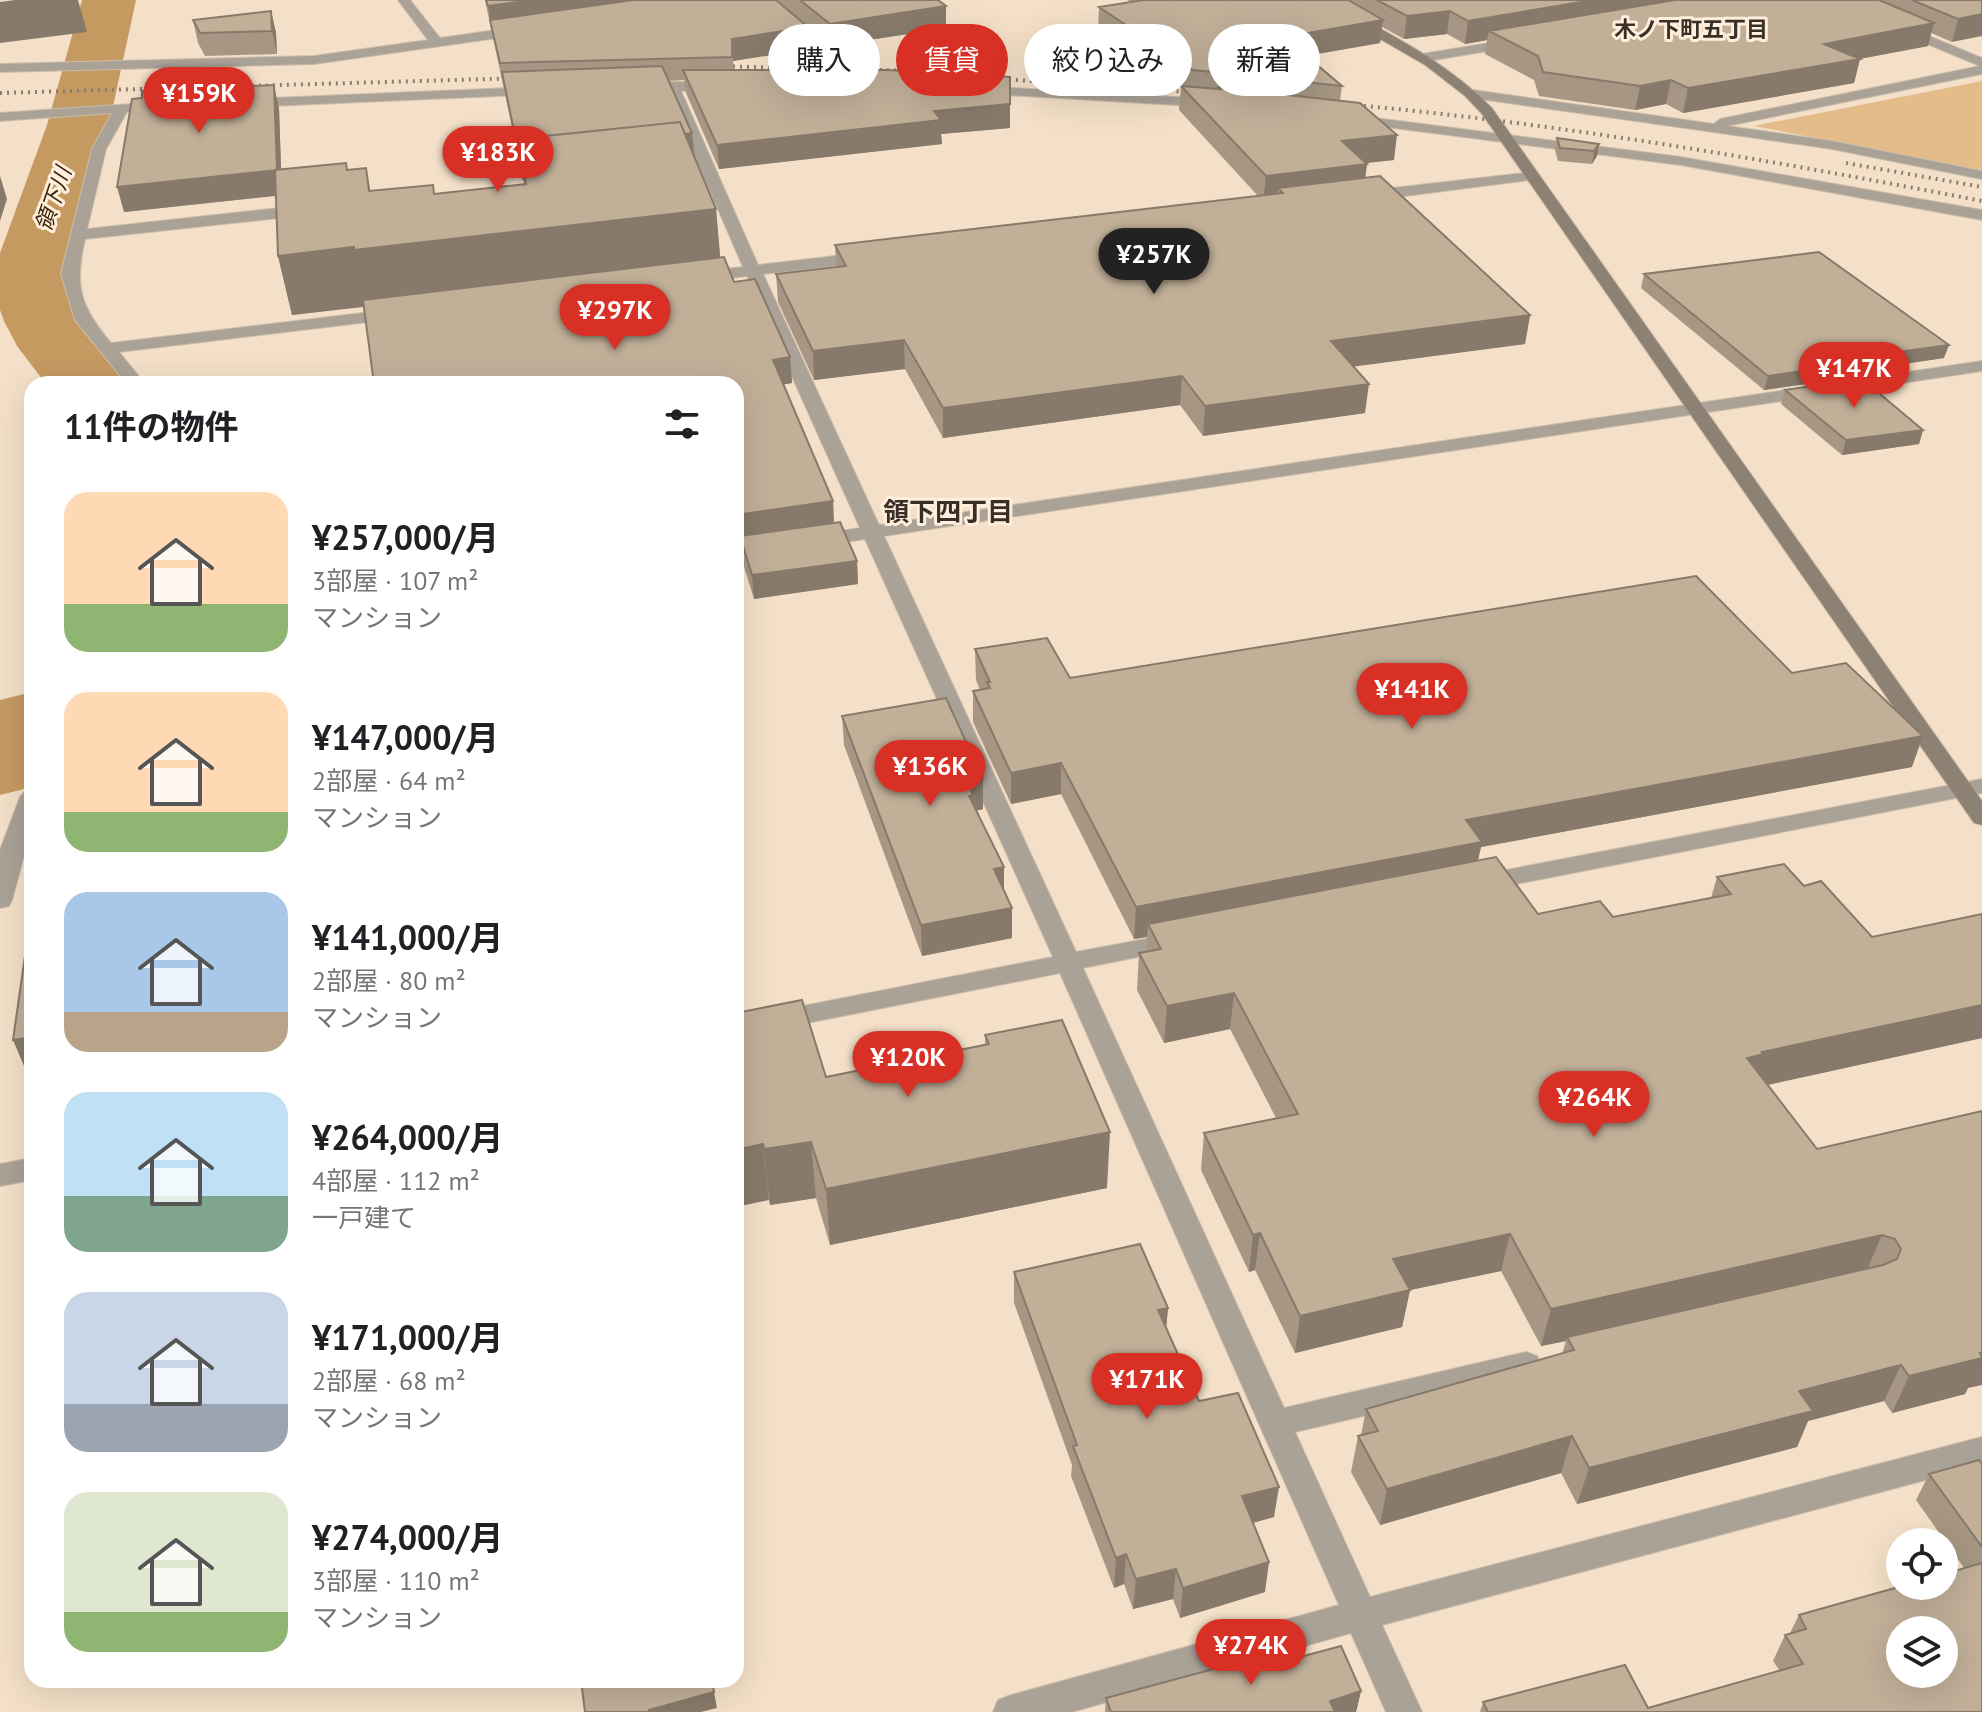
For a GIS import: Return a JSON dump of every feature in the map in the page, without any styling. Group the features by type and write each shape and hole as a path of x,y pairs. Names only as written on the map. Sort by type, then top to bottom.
{"street":[{"path":"404,0 437,43"},
{"path":"763,0 792,24"},
{"path":"1318,0 1422,58 1473,94 1694,408 1972,788 1982,818"},
{"path":"1879,19 1982,63"},
{"path":"0,68 314,60 532,29"},
{"path":"1422,58 1530,40"},
{"path":"1702,126 1982,70"},
{"path":"672,86 700,168 753,271 873,533 1404,1712"},
{"path":"625,88 735,86"},
{"path":"233,103 547,91"},
{"path":"1008,91 1162,98 1224,105"},
{"path":"1473,94 1832,145 1982,175"},
{"path":"0,117 170,106"},
{"path":"114,108 99,149 69,274 83,320 129,376"},
{"path":"1333,117 1504,136 1681,161 1982,215"},
{"path":"1342,199 1532,176"},
{"path":"79,235 330,208"},
{"path":"686,279 882,255"},
{"path":"105,349 419,311"},
{"path":"797,544 1982,366"},
{"path":"1449,889 1972,788"},
{"path":"0,900 14,841 24,817"},
{"path":"744,1026 1201,937"},
{"path":"0,1175 24,1170"},
{"path":"1275,1423 1555,1359"},
{"path":"1011,1712 1360,1615 1982,1451"}],"shaded area":[{"path":"1982,81 1982,170 1754,126"}],"building":[{"path":"486,0 533,0 488,6"},
{"path":"633,0 776,0 804,24 768,24 768,33 732,39 732,57 500,63 490,20"},
{"path":"800,0 938,0 946,6 830,24"},
{"path":"1144,0 1348,0 1383,20 1320,31 1320,24 1208,24 1208,72 1192,69 1192,24 1124,24 1099,7"},
{"path":"1377,0 1593,0 1468,21 1450,11 1407,16"},
{"path":"1675,0 1879,0 1934,23 1824,44 1860,59 1688,88 1671,80 1640,86 1543,72 1538,56 1489,31"},
{"path":"1912,0 1982,0 1982,14 1958,19"},
{"path":"271,11 272,31 200,33 193,20"},
{"path":"662,66 692,133 685,134 680,122 517,139 518,151 502,72"},
{"path":"1320,67 1342,86 1320,84"},
{"path":"683,70 768,70 768,96 880,96 880,70 887,70 896,71 896,96 1008,96 1010,77 1010,104 934,111 941,120 717,145"},
{"path":"274,85 277,170 117,187 132,99 142,98 142,91"},
{"path":"1192,87 1208,88 1208,96 1297,96 1360,103 1397,135 1342,141 1367,164 1266,176 1190,96"},
{"path":"680,122 716,209 278,256 275,170 346,163 347,170 366,168 369,191 433,185 434,194 526,184 517,139"},
{"path":"1557,138 1599,144 1594,151 1560,148"},
{"path":"1380,176 1530,315 1331,341 1369,384 1205,406 1182,376 943,408 904,340 813,351 776,274 846,266 835,245 1283,193 1278,188"},
{"path":"1819,252 1949,345 1840,360 1845,365 1768,376 1644,274"},
{"path":"724,257 734,282 755,279 790,357 773,360 833,501 744,514 744,376 373,376 363,300"},
{"path":"1862,379 1923,430 1846,440 1785,390"},
{"path":"840,522 857,561 752,575 744,549 744,535"},
{"path":"1696,576 1792,673 1846,663 1923,736 1466,820 1482,842 1136,907 1061,763 1011,773 973,691 990,688 975,649 1047,638 1070,678"},
{"path":"946,698 983,779 967,782 973,795 969,796 1004,867 994,869 1012,908 921,925 842,716"},
{"path":"1496,857 1538,914 1600,901 1613,917 1731,894 1717,877 1784,864 1804,886 1821,881 1872,937 1982,914 1982,1005 1762,1052 1764,1054 1747,1058 1817,1149 1982,1111 1982,1358 1909,1376 1901,1365 1799,1391 1813,1411 1589,1468 1572,1436 1387,1489 1358,1436 1378,1431 1366,1409 1574,1350 1567,1337 1883,1265 1897,1259 1901,1249 1895,1239 1882,1235 1551,1309 1510,1234 1393,1259 1410,1290 1300,1316 1260,1233 1253,1235 1204,1133 1298,1114 1234,993 1167,1006 1139,953 1161,949 1148,924"},
{"path":"24,963 24,1038 13,1040"},
{"path":"802,1000 826,1077 989,1044 985,1035 1062,1020 1110,1132 826,1189 811,1142 764,1149 763,1144 744,1148 744,1011"},
{"path":"1140,1244 1168,1308 1158,1310 1199,1401 1238,1393 1279,1487 1242,1496 1269,1562 1183,1588 1176,1569 1136,1579 1126,1554 1116,1558 1073,1446 1077,1445 1014,1272"},
{"path":"1979,1460 1982,1464 1982,1547 1929,1474"},
{"path":"1982,1563 1982,1712 1488,1712 1483,1702 1625,1665 1648,1708 1803,1664 1785,1635 1806,1629 1799,1615 1886,1591 1886,1600 1958,1600 1958,1570"},
{"path":"1341,1646 1361,1691 1330,1701 1335,1712 1111,1712 1106,1698 1280,1651 1285,1661"},
{"path":"582,1688 713,1688 714,1692 649,1712 585,1712"}],"waterway":[{"name":"領下川","path":"81,376 47,334 36,307 29,271 78,125 109,0"},
{"name":"領下川","path":"0,764 24,730"}],"railway":[{"path":"712,66 896,70"},
{"path":"0,93 524,78"},
{"path":"1008,79 1203,93"},
{"path":"1343,104 1504,121 1664,144 1982,201"},
{"path":"1846,163 1982,187"}],"district":[{"name":"木ノ下町五丁目","path":"1691,29"},
{"name":"領下四丁目","path":"948,511"}]}
